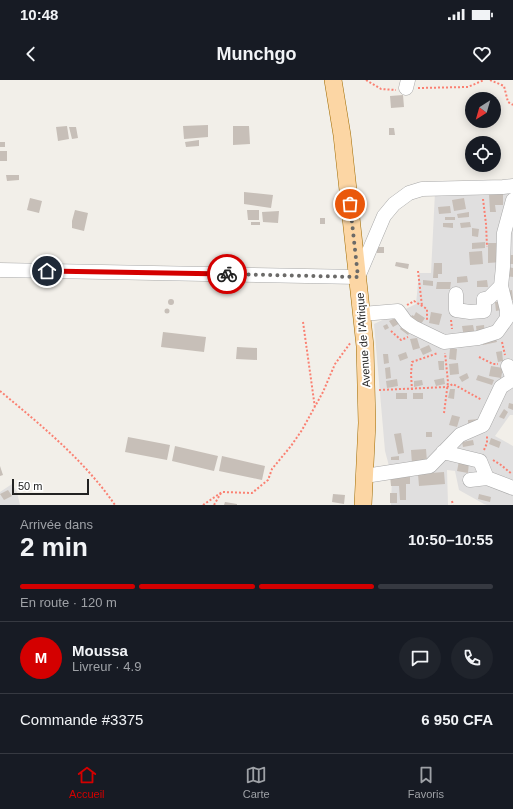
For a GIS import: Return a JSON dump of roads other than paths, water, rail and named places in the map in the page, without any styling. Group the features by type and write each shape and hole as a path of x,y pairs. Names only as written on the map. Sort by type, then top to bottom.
{"main road":[{"name":"Avenue de l'Afrique","path":"334,80 365,346 367,423 364,505"}],"street":[{"path":"0,270 358,277 384,216 394,204 409,193 422,189 513,186"},
{"path":"362,320 398,311 406,322 431,337 444,342 478,338 489,335 497,332 508,324 507,310 501,286 513,200"},
{"path":"456,294 456,310 484,311 484,299 489,298 501,286"},
{"path":"365,476 430,466 460,435 483,425 491,405 501,387 513,379 508,366"},
{"path":"443,452 480,461 487,478"},
{"path":"470,480 487,478 513,488"}]}
